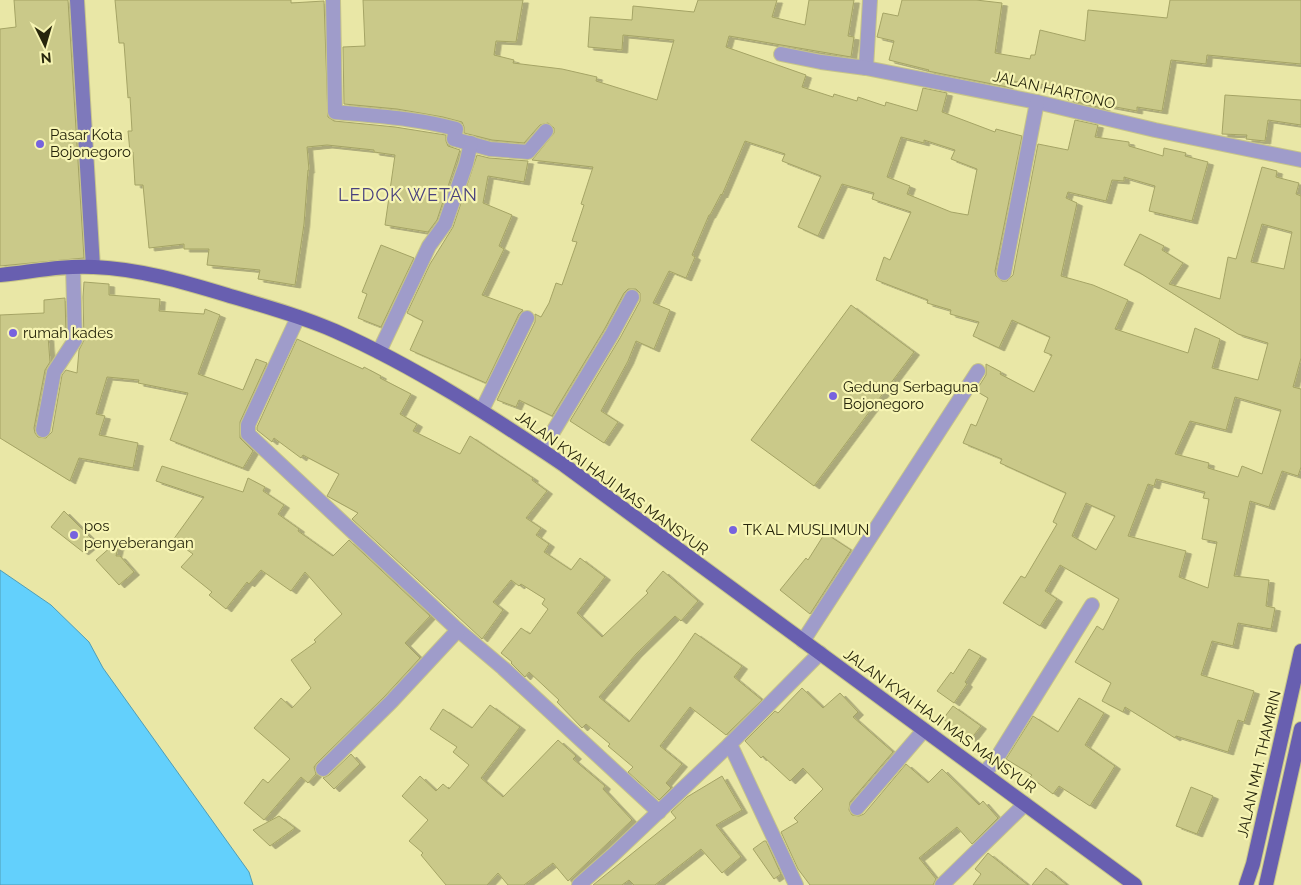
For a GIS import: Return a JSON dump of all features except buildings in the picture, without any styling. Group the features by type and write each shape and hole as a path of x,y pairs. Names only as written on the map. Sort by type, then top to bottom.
{"main road":[{"path":"77,0 93,267"},
{"name":"JALAN KYAI HAJI MAS MANSYUR","path":"0,275 73,267 93,267 144,273 192,284 298,317 379,352 482,410 542,450 1135,885"},
{"name":"JALAN MH. THAMRIN","path":"1246,885 1253,864 1299,673 1301,650"},
{"path":"1266,885 1301,729"}],"street":[{"path":"333,0 335,112 446,126 456,129 454,138 490,148 528,152 546,131"},
{"path":"866,68 870,0"},
{"name":"JALAN HARTONO","path":"781,54 866,68 1037,102 1155,130 1301,160"},
{"path":"1004,273 1037,102"},
{"path":"379,352 429,246 445,224 466,164 471,143"},
{"path":"43,430 54,372 75,340 73,267"},
{"path":"542,450 612,334 632,297"},
{"path":"298,317 248,425 248,434 458,630 659,812"},
{"path":"482,410 527,318"},
{"path":"803,641 978,371"},
{"path":"984,773 994,761 1092,605"},
{"path":"322,769 391,702 458,630"},
{"path":"579,885 730,744 820,653"},
{"path":"857,808 924,730"},
{"path":"730,744 796,885"},
{"path":"942,885 1025,804"}],"water":[{"path":"0,570 51,605 89,642 103,668 249,872 253,885 0,885"}],"place":[{"name":"Pasar Kota Bojonegoro","path":"40,144"},
{"name":"rumah kades","path":"13,333"},
{"name":"Gedung Serbaguna Bojonegoro","path":"833,396"},
{"name":"TK AL MUSLIMUN","path":"733,530"},
{"name":"pos penyeberangan","path":"74,535"}],"district":[{"name":"LEDOK WETAN","path":"408,195"}]}
